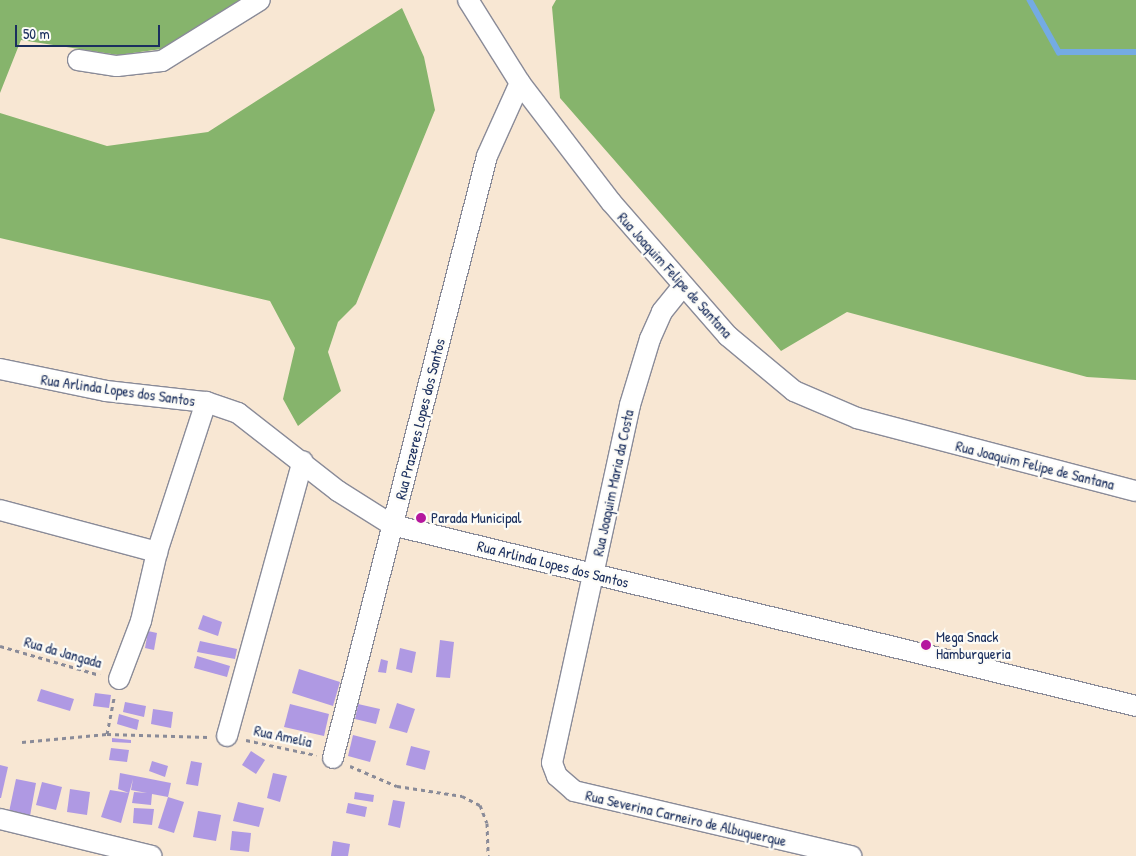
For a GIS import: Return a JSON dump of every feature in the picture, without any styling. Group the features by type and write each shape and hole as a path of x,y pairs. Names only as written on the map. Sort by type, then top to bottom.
{"street":[{"path":"78,60 117,66 162,61 260,0"},
{"name":"Rua Joaquim Felipe de Santana","path":"468,0 520,83 682,287 762,368 821,404 858,418 1136,491"},
{"name":"Rua Prazeres Lopes dos Santos","path":"333,758 487,156 520,83"},
{"name":"Rua Joaquim Maria da Costa","path":"557,776 552,750 640,368 662,312 682,287"},
{"name":"Rua Arlinda Lopes dos Santos","path":"0,369 98,390 206,402 259,425 338,491 392,525 1136,706"},
{"path":"119,679 141,621 157,552 206,402"},
{"path":"228,736 303,461"},
{"path":"0,510 157,552"},
{"name":"Rua Severina Carneiro de Albuquerque","path":"557,776 574,792 851,856"},
{"path":"0,819 152,856"}],"path":[{"name":"Rua da Jangada","path":"0,646 119,679"},
{"path":"107,734 119,679"},
{"name":"Rua Amelia","path":"22,742 107,734 228,736 333,758 397,786 462,796 480,805 487,823 488,856"}],"green space":[{"path":"0,0 245,0 169,48 118,55 21,40 0,93"},
{"path":"556,0 1136,0 1136,380 1087,377 847,312 781,351 560,98 552,7"},
{"path":"402,8 424,57 435,110 356,304 338,322 328,352 341,391 298,426 283,399 295,348 270,301 0,238 0,113 107,146 208,132"}],"building":[{"path":"203,615 222,622 218,636 198,629"},
{"path":"148,631 157,633 154,650 145,648"},
{"path":"440,640 454,642 450,678 436,677"},
{"path":"200,641 237,649 235,659 197,652"},
{"path":"400,648 416,652 412,673 396,669"},
{"path":"197,656 230,666 227,677 194,668"},
{"path":"381,659 388,661 386,673 378,672"},
{"path":"299,669 340,682 333,706 292,693"},
{"path":"41,689 74,699 70,711 37,701"},
{"path":"95,693 111,695 109,708 93,706"},
{"path":"125,702 146,706 144,717 123,712"},
{"path":"397,703 415,709 407,733 389,728"},
{"path":"290,704 329,714 324,736 284,727"},
{"path":"358,704 380,709 376,724 355,719"},
{"path":"153,709 173,712 171,728 151,724"},
{"path":"119,714 139,720 137,730 117,724"},
{"path":"353,735 376,741 370,762 348,756"},
{"path":"112,738 131,740 131,743 112,742"},
{"path":"411,746 430,751 425,770 406,765"},
{"path":"111,748 129,750 127,762 109,760"},
{"path":"251,751 265,760 256,774 242,765"},
{"path":"152,761 168,766 165,777 149,771"},
{"path":"191,761 202,763 198,786 186,784"},
{"path":"0,765 8,767 1,798 0,798"},
{"path":"120,773 171,783 168,797 152,794 151,805 132,803 134,792 147,793 131,790 133,779 121,823 101,817 110,790 129,793 118,789"},
{"path":"273,773 287,776 280,802 267,798"},
{"path":"16,779 36,783 30,816 9,812"},
{"path":"42,782 62,787 56,810 36,805"},
{"path":"70,789 90,792 87,815 67,812"},
{"path":"355,792 374,795 373,802 354,799"},
{"path":"168,797 184,802 174,833 158,828"},
{"path":"393,800 405,802 400,828 388,825"},
{"path":"238,802 264,808 259,827 233,821"},
{"path":"348,803 367,807 365,817 346,813"},
{"path":"134,808 154,809 152,825 133,823"},
{"path":"198,811 221,815 216,841 193,837"},
{"path":"232,831 251,833 249,852 230,850"},
{"path":"333,841 350,844 348,856 331,856"}],"waterway":[{"path":"1030,0 1059,52 1136,52"}],"place":[{"name":"Parada Municipal","path":"421,518"},
{"name":"Mega Snack Hamburgueria","path":"926,645"}]}
